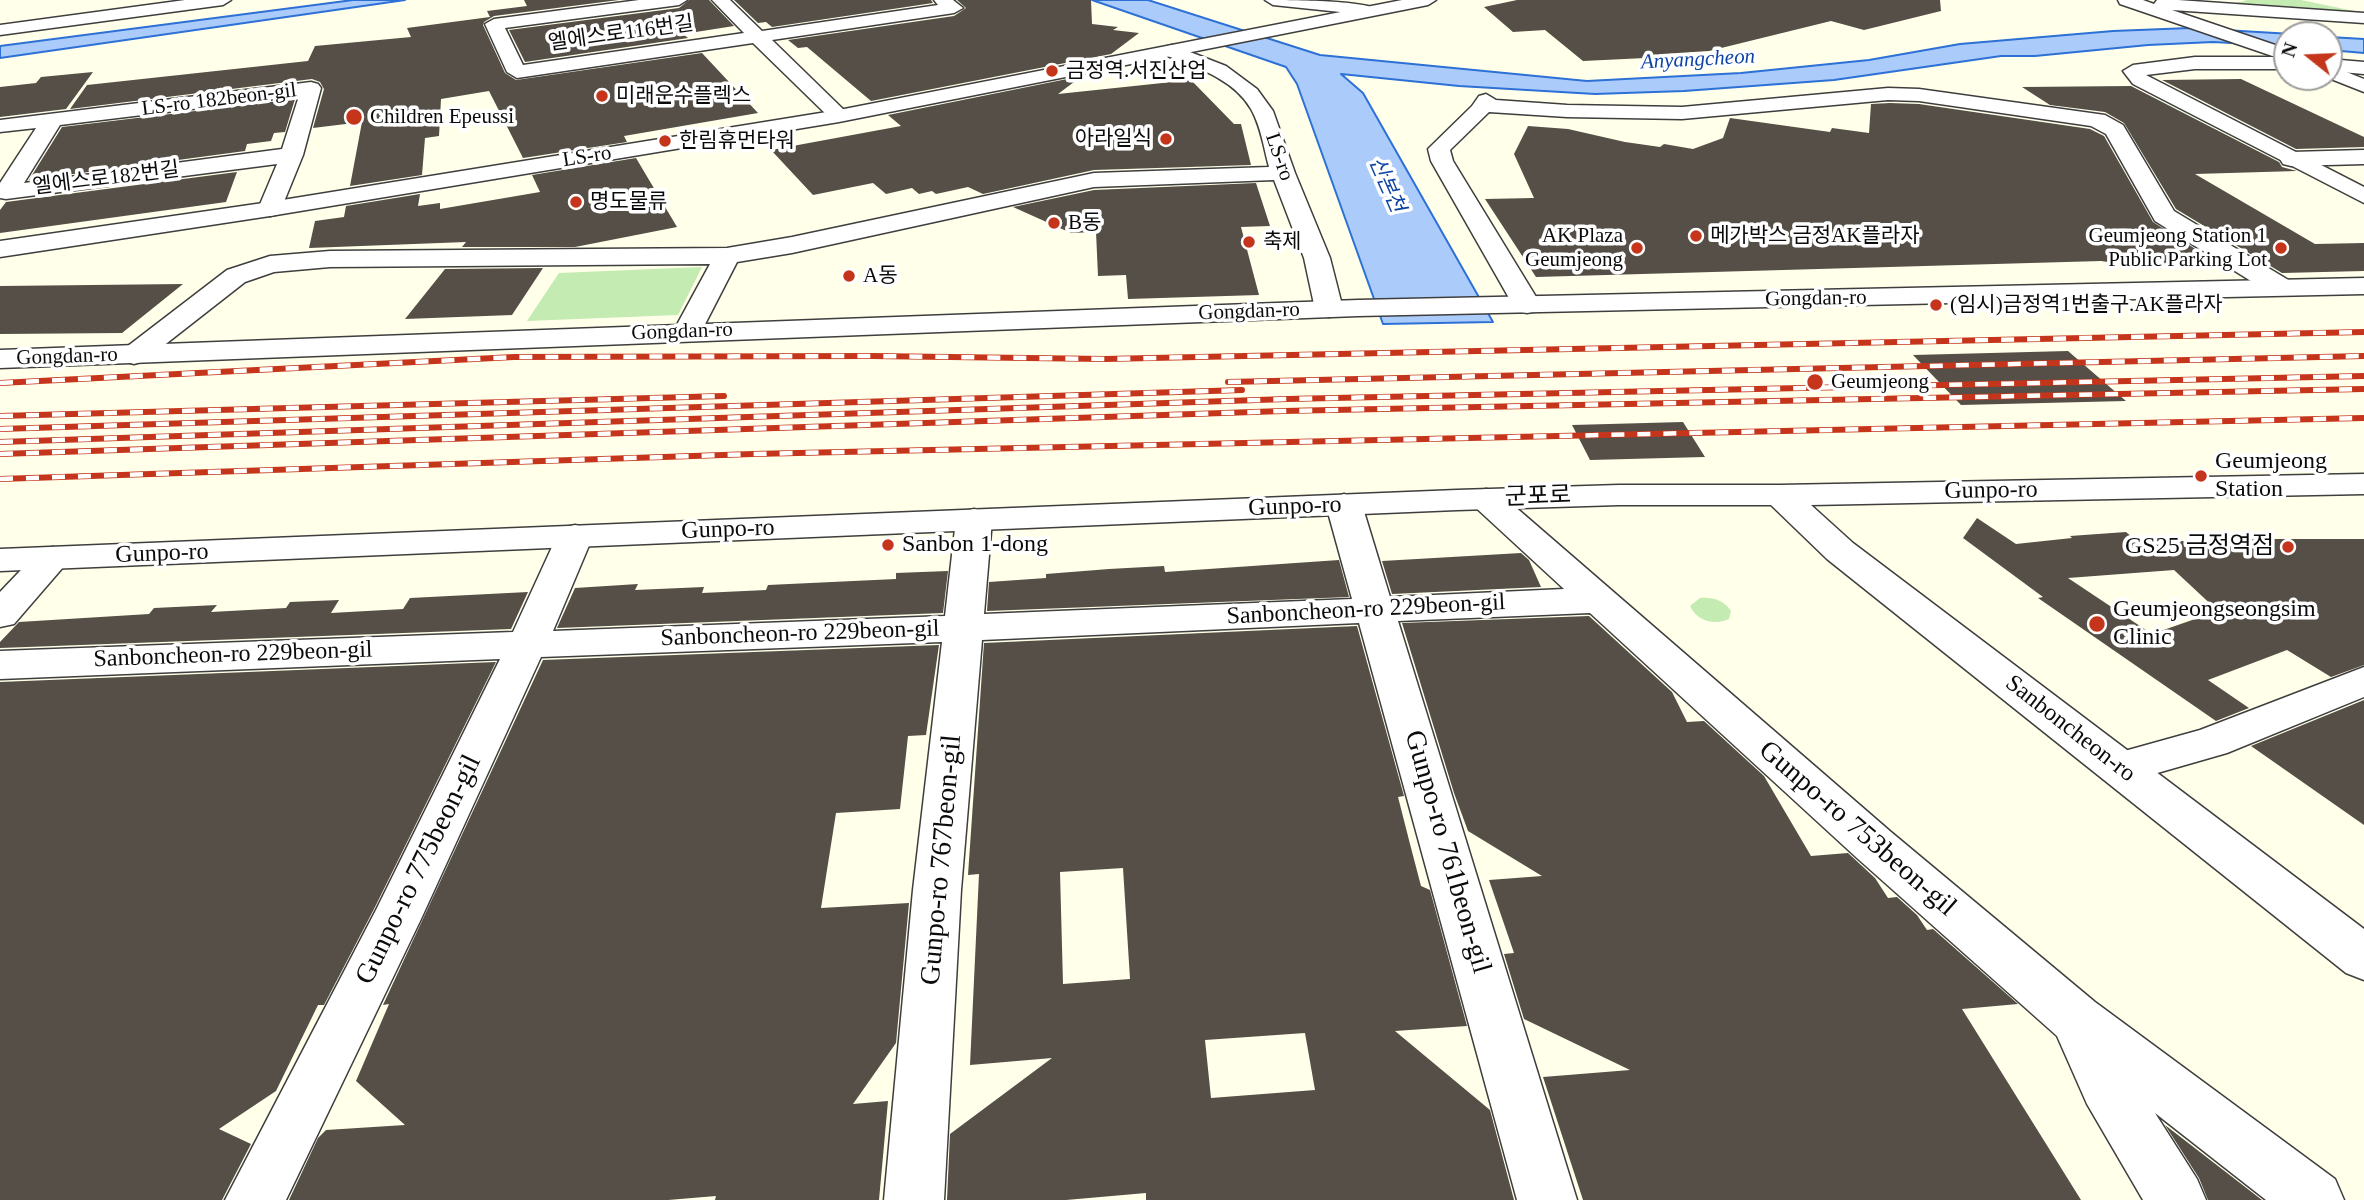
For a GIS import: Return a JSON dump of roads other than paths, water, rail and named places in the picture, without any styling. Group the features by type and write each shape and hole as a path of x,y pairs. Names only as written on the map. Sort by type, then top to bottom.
{"street":[{"path":"0,30 223,0"},
{"name":"엘에스로116번길","path":"679,0 494,24 517,72 954,8 942,0"},
{"path":"720,0 839,116"},
{"path":"1273,0 1369,10"},
{"path":"1183,49 1428,0"},
{"path":"2126,0 2163,6 2364,18"},
{"path":"2163,6 2273,49"},
{"name":"LS-ro","path":"0,250 839,116 1183,49 1219,70 1250,93 1263,111 1283,173 1317,258 1329,309"},
{"path":"2273,63 2194,63 2133,72 2140,80 2364,196"},
{"path":"2343,66 2364,68"},
{"path":"2343,77 2364,86"},
{"name":"LS-ro 182beon-gil","path":"0,126 311,88 292,155 270,209"},
{"path":"1527,305 1442,161 1439,149 1484,103 1579,112 1682,113 1888,94 1919,95 2097,120 2115,130 2164,216 2280,287"},
{"name":"엘에스로182번길","path":"53,120 6,191 292,155"},
{"path":"2291,159 2364,158"},
{"name":"Gongdan-ro","path":"134,355 236,276 270,264 330,259 727,256 792,245 1094,180 1283,173"},
{"path":"687,332 727,256"},
{"name":"Gongdan-ro","path":"0,359 1358,308 2364,286"},
{"name":"Gunpo-ro","path":"1619,495 1780,495 2364,484"},
{"name":"군포로","path":"1471,499 1619,495"},
{"name":"Sanboncheon-ro","path":"1780,495 1840,551 2364,958"},
{"name":"Gunpo-ro","path":"0,560 1471,499"},
{"name":"Gunpo-ro 753beon-gil","path":"1471,499 1600,600 1874,845 2076,1019 2107,1086 2176,1200"},
{"name":"Gunpo-ro 761beon-gil","path":"1344,505 1547,1200"},
{"name":"Gunpo-ro 767beon-gil","path":"914,1200 937,890 974,520"},
{"name":"Gunpo-ro 775beon-gil","path":"255,1200 396,919 528,643 575,536"},
{"path":"0,615 53,558"},
{"name":"Sanboncheon-ro 229beon-gil","path":"0,665 963,628 1600,600"},
{"path":"2119,768 2213,742 2364,681"},
{"path":"2076,1019 2314,1200"}],"water":[{"path":"353,0 405,0 0,58 0,46"},
{"name":"산본천","path":"1092,0 1148,0 1320,55 1587,81 1741,73 1869,60 1960,44 2113,31 2190,28 2273,33 2273,45 2213,42 2148,45 2035,56 2001,56 1834,80 1684,91 1595,94 1459,86 1341,74 1363,93 1493,322 1383,324 1297,84 1286,67"},
{"path":"2343,38 2364,39 2364,53 2343,51"}],"railway":[{"path":"0,383 514,357 871,356 1105,359 2364,332"},
{"path":"1228,382 2364,356"},
{"path":"0,442 1287,399 2364,376"},
{"path":"0,454 1283,411 2364,389"},
{"path":"0,429 1242,390"},
{"path":"0,416 724,396"},
{"path":"0,479 753,454 2364,418"}],"place":[{"name":"금정역.서진산업","path":"1052,71"},
{"name":"미래운수플렉스","path":"602,96"},
{"name":"Children Epeussi","path":"354,117"},
{"name":"아라일식","path":"1166,139"},
{"name":"한림휴먼타워","path":"665,141"},
{"name":"명도물류","path":"576,202"},
{"name":"B동","path":"1054,223"},
{"name":"메가박스 금정AK플라자","path":"1696,236"},
{"name":"축제","path":"1249,242"},
{"name":"AK Plaza Geumjeong","path":"1637,248"},
{"name":"Geumjeong Station 1 Public Parking Lot","path":"2281,248"},
{"name":"A동","path":"849,276"},
{"name":"(임시)금정역1번출구.AK플라자","path":"1936,305"},
{"name":"Geumjeong","path":"1815,382"},
{"name":"Geumjeong Station","path":"2201,476"},
{"name":"Sanbon 1-dong","path":"888,545"},
{"name":"GS25 금정역점","path":"2288,547"},
{"name":"Geumjeongseongsim Clinic","path":"2097,624"}],"water label":[{"name":"Anyangcheon","path":"1698,60"}]}
